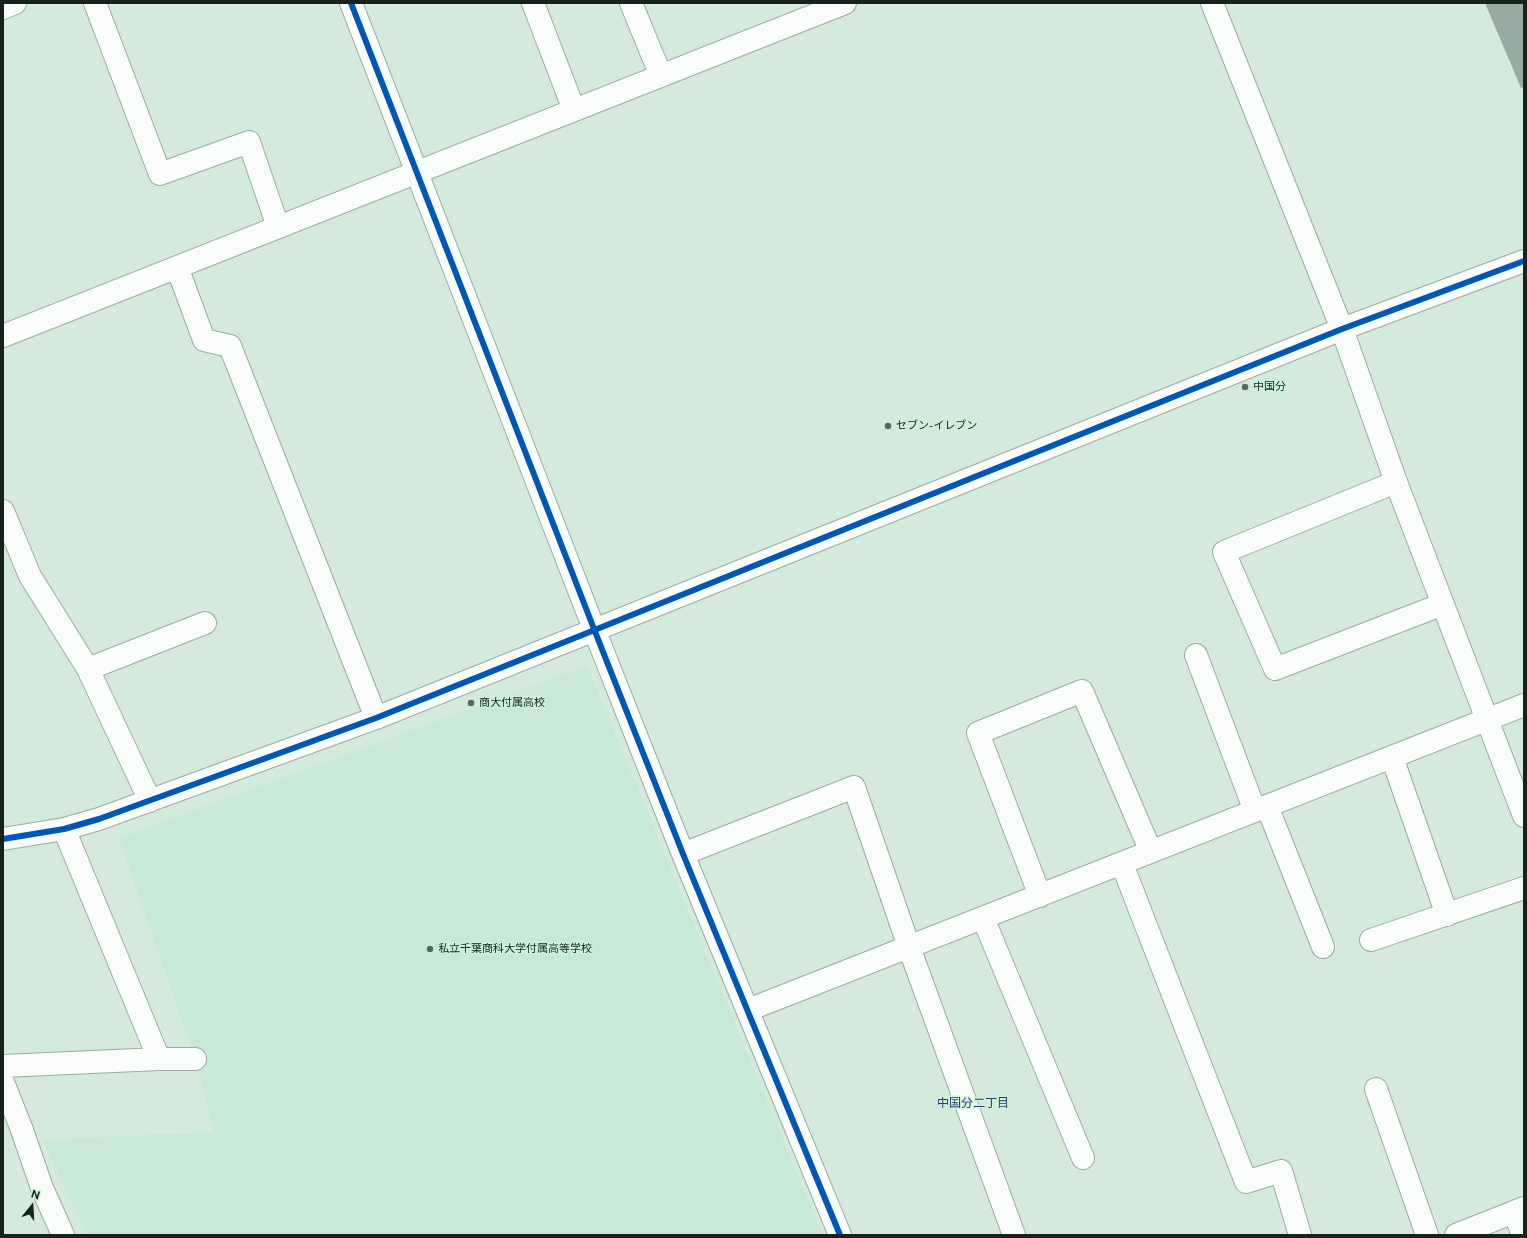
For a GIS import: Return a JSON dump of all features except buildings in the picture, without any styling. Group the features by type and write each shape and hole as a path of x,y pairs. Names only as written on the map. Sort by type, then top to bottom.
{"street":[{"path":"3,8 15,3"},
{"path":"95,3 160,174 249,142 278,227"},
{"path":"351,3 683,854 840,1235"},
{"path":"534,3 574,110"},
{"path":"631,3 660,76"},
{"path":"3,336 845,3"},
{"path":"1212,3 1342,329 1396,482 1524,816"},
{"path":"3,839 64,829 99,819 376,718 1342,329 1524,261"},
{"path":"177,267 204,340 230,346 376,718"},
{"path":"1396,482 1224,552 1275,669 1443,604"},
{"path":"3,511 30,576 88,669 150,801"},
{"path":"88,669 205,623"},
{"path":"1196,655 1261,809 1323,947"},
{"path":"1040,896 978,733 1082,691 1151,852"},
{"path":"748,1010 1524,705"},
{"path":"1392,757 1447,915"},
{"path":"683,854 854,787 909,947 1014,1235"},
{"path":"64,829 159,1059"},
{"path":"1122,864 1246,1182 1281,1171 1300,1235"},
{"path":"1371,940 1524,888"},
{"path":"983,918 1083,1158"},
{"path":"3,1066 159,1059 195,1059"},
{"path":"3,1082 22,1130 42,1188 63,1235"},
{"path":"1376,1089 1427,1235"},
{"path":"1456,1235 1519,1210 1523,1235"}],"shaded area":[{"name":"私立千葉商科大学付属高等学校","path":"587,666 822,1234 86,1235 43,1140 214,1132 195,1059 119,838"}],"cycle path":[{"path":"351,3 683,854 840,1235"},
{"path":"3,839 64,829 99,819 376,718 1342,329 1524,261"}],"place":[{"name":"中国分","path":"1245,387"},
{"name":"セブン-イレブン","path":"888,426"},
{"name":"商大付属高校","path":"471,703"},
{"name":"私立千葉商科大学付属高等学校","path":"430,949"}],"district":[{"name":"中国分二丁目","path":"973,1103"}]}
